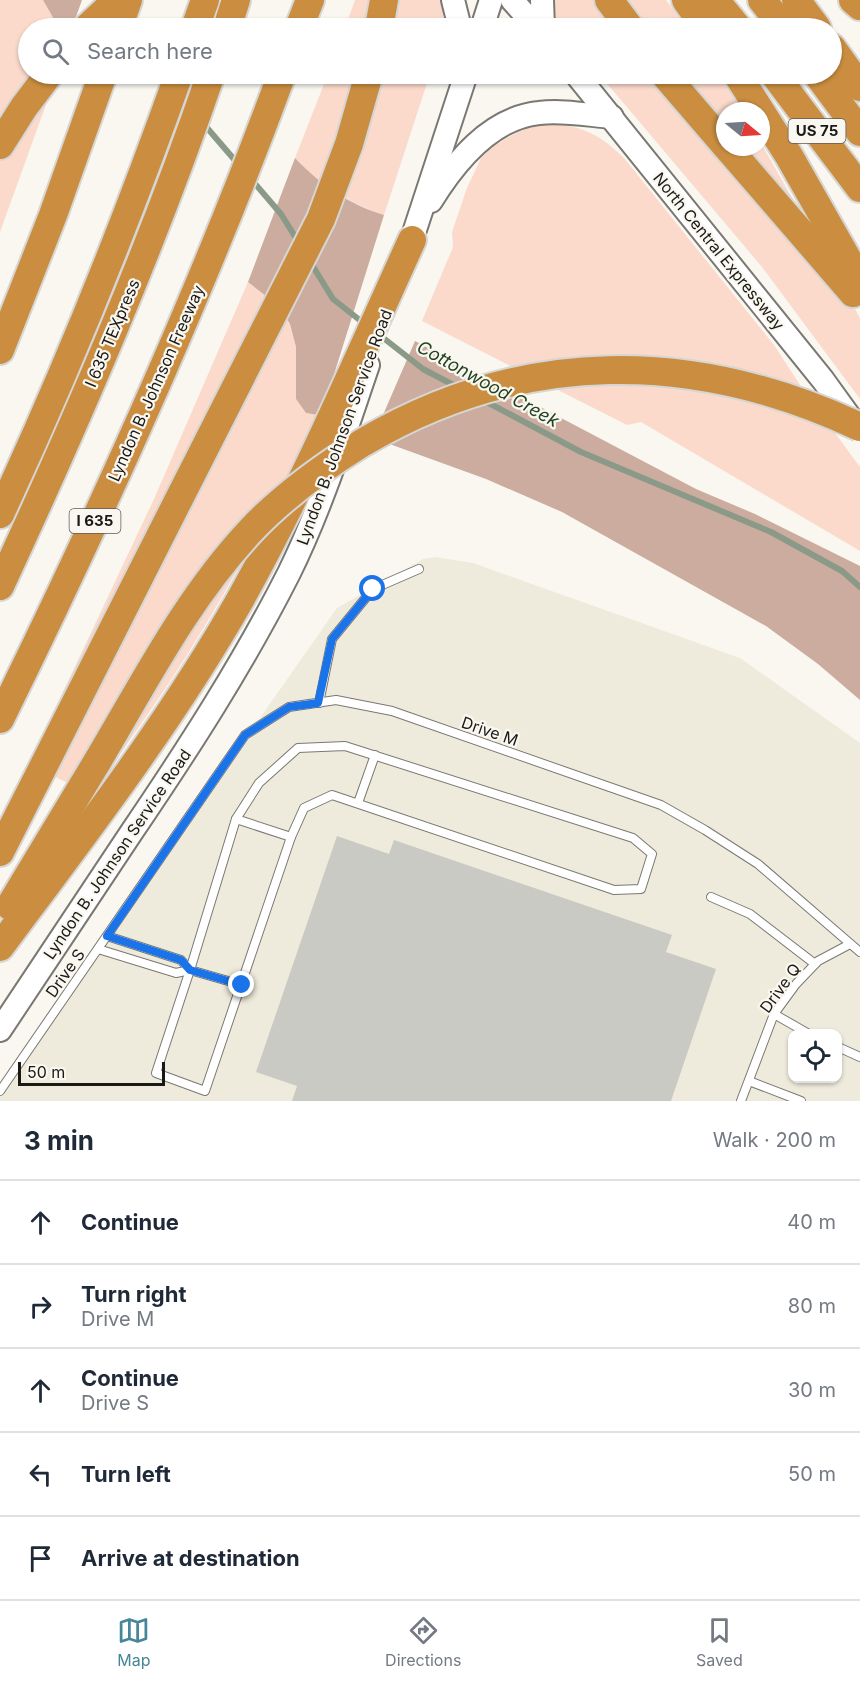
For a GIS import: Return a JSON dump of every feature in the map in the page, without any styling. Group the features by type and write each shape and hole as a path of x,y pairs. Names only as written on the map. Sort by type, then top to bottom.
{"highway":[{"path":"98,18 117,0"},
{"path":"122,18 128,0"},
{"path":"199,18 205,0"},
{"path":"230,18 236,0"},
{"path":"303,18 310,0"},
{"path":"381,18 384,0"},
{"path":"609,0 622,18"},
{"path":"686,0 699,18"},
{"path":"715,0 730,18"},
{"path":"762,0 776,18"},
{"path":"796,0 810,18"},
{"path":"853,0 860,6"},
{"path":"842,63 860,87"},
{"path":"0,145 41,84"},
{"path":"0,350 99,84"},
{"name":"I 635 TEXpress","path":"0,513 53,396 120,232 175,84"},
{"name":"I 635 TEXpress","path":"0,586 87,394 142,262 207,84"},
{"name":"Lyndon B. Johnson Freeway","path":"0,719 96,520 184,320 278,84"},
{"path":"0,852 321,219 350,144 366,84"},
{"path":"673,84 716,134"},
{"path":"743,84 795,165 860,281"},
{"name":"US 75","path":"782,84 860,188"},
{"path":"824,84 860,132"},
{"path":"735,156 860,301"},
{"path":"0,947 120,787 239,601 283,519 340,422 412,240"},
{"path":"0,923 178,627 213,576 251,530 290,493 376,435 435,407 494,387 559,374 620,369 673,372 729,380 801,401 860,429"}],"main road":[{"path":"453,0 458,18"},
{"path":"485,18 491,0"},
{"path":"512,0 528,18"},
{"path":"542,0 543,18"},
{"path":"449,125 455,84"},
{"path":"412,240 463,84"},
{"name":"North Central Expressway","path":"584,84 860,429"},
{"path":"412,240 422,217 444,183 470,151 496,128 517,118 537,113 612,117"},
{"name":"Lyndon B. Johnson Service Road","path":"0,1030 165,783 239,664 289,573 305,537 340,422"}],"lane":[{"path":"318,703 332,639 373,589 419,569"},
{"name":"Drive M","path":"152,871 245,735 289,707 336,700 392,711 661,806 705,830 758,864 860,952"},
{"path":"345,746 633,838 652,854 641,889 614,890 358,804 332,795 304,808 291,837 205,1091 156,1073 236,819 259,783 298,748 345,746"},
{"path":"358,804 375,755"},
{"path":"236,819 291,837"},
{"name":"Drive S","path":"0,1091 152,871"},
{"path":"711,897 750,914 815,964"},
{"path":"107,936 181,960 190,970"},
{"name":"Drive Q","path":"741,1101 774,1014 796,984 815,964 850,944"},
{"path":"98,949 176,973 190,970 242,985"},
{"path":"774,1014 800,1029"},
{"path":"842,1049 860,1057"},
{"path":"749,1081 801,1101"}],"shaded area":[{"path":"0,0 43,0 53,18 18,18 18,84 53,84 0,232"},
{"path":"43,0 82,0 76,18 53,18"},
{"path":"355,0 440,0 443,7 443,18 349,18"},
{"path":"551,0 666,0 680,18 555,18 552,12"},
{"path":"324,84 427,84 384,215 336,192 315,177 295,158"},
{"path":"607,84 724,84 736,102 716,102 716,156 768,156 860,318 860,399 762,267"},
{"path":"554,124 584,130 608,144 624,158 774,345 802,388 860,467 860,551 641,422 627,425 422,321 453,247 452,232 467,188 481,158 493,146 521,130 537,125"},
{"path":"295,158 315,177 336,192 384,215 331,384 318,415 306,413 296,399 296,347 290,324 280,307 248,282"},
{"path":"248,282 280,306 290,324 296,347 296,399 306,413 318,415 256,537 205,626 164,691 92,795 29,764 154,499"},
{"path":"415,341 696,489 755,514 860,566 860,700 818,664 766,626 562,512 486,479 373,438"},
{"path":"435,557 473,563 740,658 860,743 860,1101 0,1101 0,1089 337,608 423,559"}],"building":[{"path":"337,836 389,854 394,840 672,935 666,952 716,969 671,1101 292,1101 297,1086 256,1072"}],"waterway":[{"name":"Cottonwood Creek","path":"202,122 239,165"},
{"name":"Cottonwood Creek","path":"251,179 281,214 299,243"},
{"name":"Cottonwood Creek","path":"309,260 333,299 366,325"},
{"name":"Cottonwood Creek","path":"377,333 423,369 461,389"},
{"name":"Cottonwood Creek","path":"483,400 581,452 771,532 842,571 860,587"}],"route":[{"path":"242,985 190,970 181,960 107,936 245,735 289,707 318,703 332,639 373,589"}]}
